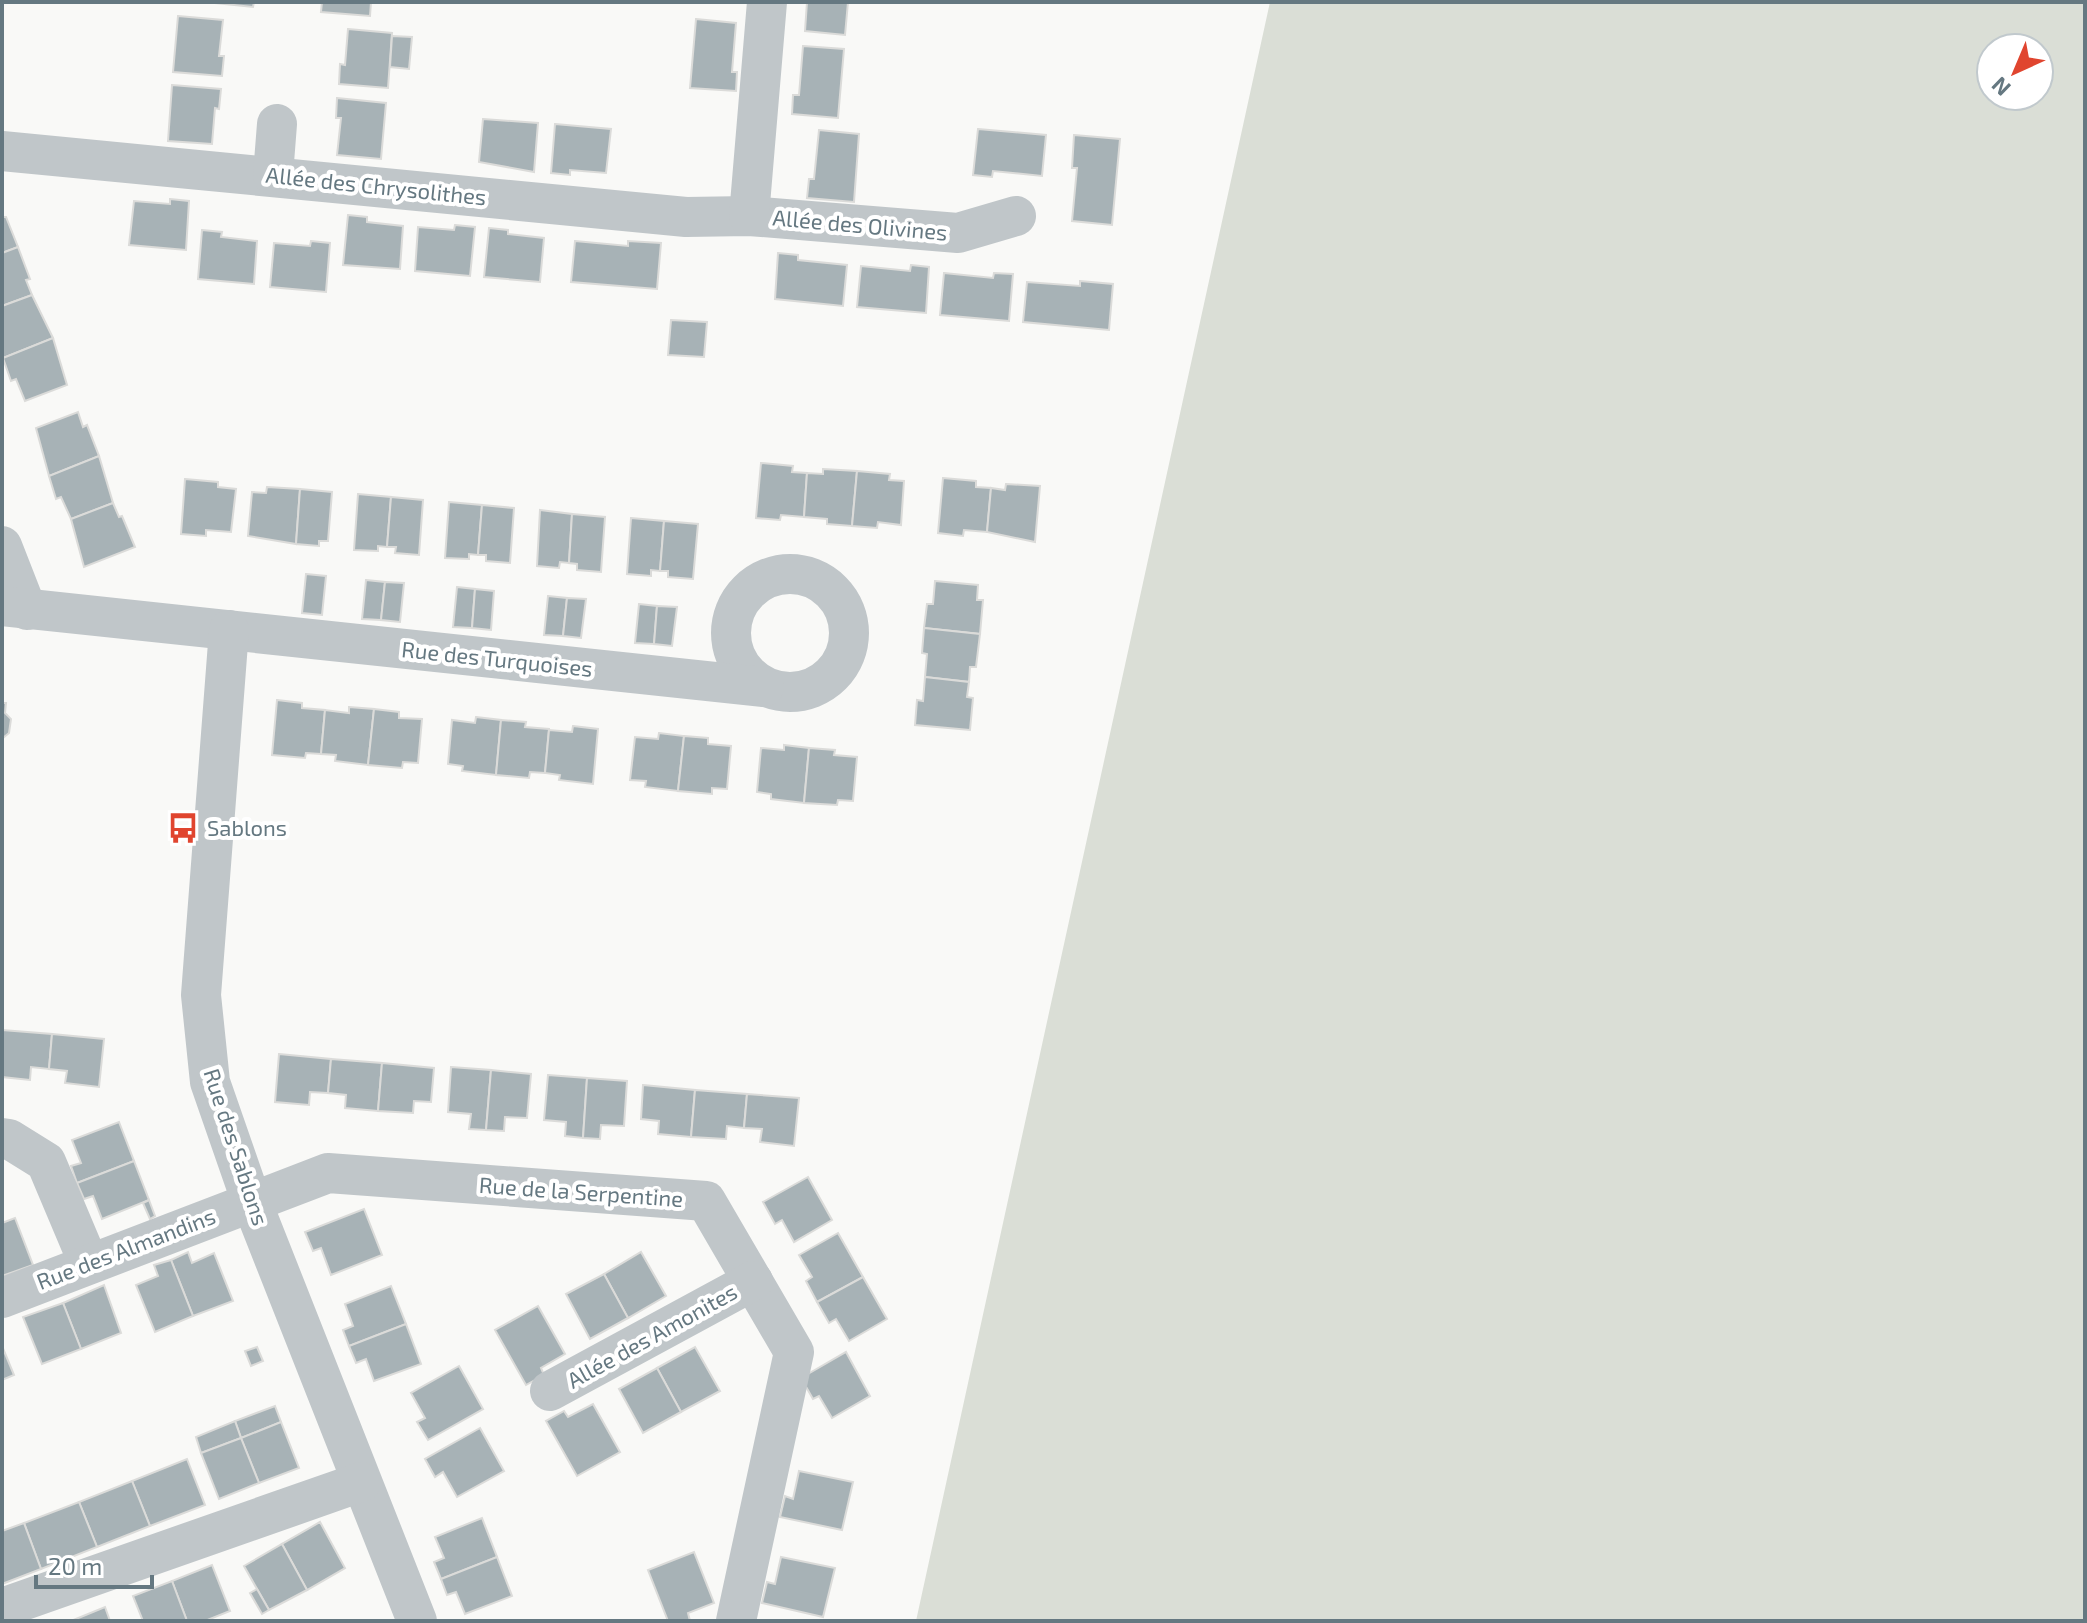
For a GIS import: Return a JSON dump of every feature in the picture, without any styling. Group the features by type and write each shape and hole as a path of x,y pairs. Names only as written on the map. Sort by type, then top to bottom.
{"street":[{"path":"749,216 767,2"},
{"path":"273,175 277,124"},
{"name":"Allée des Chrysolithes","path":"2,151 686,217 749,216"},
{"name":"Allée des Olivines","path":"749,216 958,233 1016,216"},
{"path":"2,546 15,608 229,630"},
{"name":"Rue des Turquoises","path":"229,630 764,687"},
{"name":"Rue des Sablons","path":"229,630 201,995 210,1082 251,1200 417,1621"},
{"path":"2,1138 9,1139 46,1162 89,1264"},
{"name":"Rue de la Serpentine","path":"251,1200 328,1173 706,1201 794,1352 736,1621"},
{"name":"Rue des Almandins","path":"2,1298 251,1200"},
{"name":"Allée des Amonites","path":"550,1391 753,1281"},
{"path":"2,1608 361,1482"}],"shaded area":[{"path":"1270,2 2085,2 2085,1621 916,1621"}],"building":[{"path":"205,2 254,2 253,7"},
{"path":"322,2 371,2 370,16 321,12"},
{"path":"807,2 848,2 845,35 805,31"},
{"path":"178,16 223,20 219,56 224,56 222,76 173,72"},
{"path":"696,19 736,23 732,72 737,72 736,91 690,88"},
{"path":"348,29 392,33 388,88 339,84 340,64 345,65"},
{"path":"392,36 412,37 409,69 390,67"},
{"path":"803,46 844,49 838,118 792,114 793,95 799,95"},
{"path":"172,85 221,89 219,109 215,108 212,144 168,141"},
{"path":"337,98 386,103 381,159 337,155 341,118 336,118"},
{"path":"483,119 538,123 534,172 479,162"},
{"path":"555,124 611,129 606,173 570,170 570,175 551,173"},
{"path":"978,129 1046,135 1042,176 993,171 992,177 973,175"},
{"path":"819,130 859,134 854,202 807,198 809,179 814,179"},
{"path":"1074,135 1120,139 1112,225 1072,221 1077,168 1072,168"},
{"path":"170,199 189,201 186,250 129,245 134,201 170,204"},
{"path":"348,215 367,217 367,222 403,226 400,269 343,265"},
{"path":"2,217 6,217 18,247 2,253"},
{"path":"455,225 475,227 470,276 415,271 418,227 454,230"},
{"path":"489,228 508,230 508,234 544,238 540,282 484,277"},
{"path":"202,230 222,232 221,237 257,241 254,284 198,279"},
{"path":"311,241 330,243 326,292 270,287 274,243 310,246"},
{"path":"575,241 628,246 628,241 661,243 657,289 571,282"},
{"path":"18,247 30,279 26,280 32,295 2,306 2,253"},
{"path":"778,253 798,255 798,260 847,265 843,306 775,299"},
{"path":"911,265 929,267 926,313 857,307 861,266 910,271"},
{"path":"944,273 993,278 994,273 1013,274 1009,321 940,315"},
{"path":"1080,281 1113,284 1109,330 1023,322 1027,282 1080,286"},
{"path":"32,295 53,338 3,358 2,306"},
{"path":"671,320 707,322 704,357 668,355"},
{"path":"53,338 67,385 25,401 16,379 11,381 3,358"},
{"path":"78,412 83,427 87,425 99,456 49,476 36,428"},
{"path":"99,456 113,503 71,519 61,497 56,499 49,476"},
{"path":"761,463 793,466 792,472 807,473 804,517 781,515 780,520 756,518"},
{"path":"823,469 857,471 852,526 827,524 827,519 804,517 807,473 823,474"},
{"path":"857,471 890,474 889,480 904,481 901,525 878,522 877,528 852,526"},
{"path":"943,478 976,481 976,487 991,488 987,532 964,530 963,536 938,533"},
{"path":"185,479 218,482 218,487 236,489 231,532 206,530 206,536 181,534"},
{"path":"1006,484 1040,486 1035,542 987,532 991,488 1005,490"},
{"path":"267,487 300,489 296,544 248,536 252,492 266,493"},
{"path":"300,489 332,492 328,541 319,541 319,546 296,544"},
{"path":"358,494 391,497 387,547 378,546 378,551 354,550"},
{"path":"391,497 423,500 419,555 395,553 396,547 387,547"},
{"path":"449,502 482,505 478,555 469,554 469,559 445,558"},
{"path":"113,503 135,547 84,567 71,519"},
{"path":"482,505 514,508 510,563 486,561 486,555 478,555"},
{"path":"540,510 572,514 569,563 560,562 559,568 537,566"},
{"path":"572,514 605,517 601,572 577,570 577,564 569,563"},
{"path":"631,518 664,521 660,571 651,570 651,576 627,574"},
{"path":"664,521 698,524 693,579 668,577 668,571 660,571"},
{"path":"306,574 326,576 322,615 302,613"},
{"path":"366,580 385,582 381,620 362,619"},
{"path":"935,581 978,585 977,600 983,600 980,634 924,628 927,604 933,604"},
{"path":"385,582 404,583 400,622 381,620"},
{"path":"457,587 475,589 472,628 453,627"},
{"path":"475,589 494,591 491,630 472,628"},
{"path":"548,596 567,598 563,636 544,635"},
{"path":"567,598 586,599 581,638 563,636"},
{"path":"639,604 657,606 654,644 635,643"},
{"path":"657,606 677,607 672,646 654,644"},
{"path":"924,628 980,634 976,667 970,667 969,682 925,677 927,654 922,653"},
{"path":"925,677 969,682 967,697 973,698 970,730 915,725 917,700 923,701"},
{"path":"277,700 302,703 302,708 325,710 321,754 306,753 305,758 272,755"},
{"path":"2,703 6,703 5,713 11,719 9,733 3,738"},
{"path":"349,707 374,709 368,765 335,761 336,755 321,754 325,710 349,713"},
{"path":"374,709 399,712 399,718 422,719 418,763 403,762 402,768 368,765"},
{"path":"476,717 501,720 496,775 462,771 463,766 448,764 452,720 475,723"},
{"path":"501,720 526,722 525,727 549,729 545,773 530,772 529,778 496,775"},
{"path":"573,726 598,729 593,784 559,780 560,775 545,773 549,730 572,732"},
{"path":"659,733 684,736 678,791 645,787 646,781 630,780 635,737 658,739"},
{"path":"684,736 708,738 708,744 731,746 727,789 712,788 712,794 678,791"},
{"path":"784,745 809,748 804,803 771,799 771,794 757,792 761,748 784,750"},
{"path":"809,748 835,750 834,755 857,757 853,801 838,800 837,805 804,803"},
{"path":"2,1030 52,1034 49,1069 31,1067 30,1080 2,1077"},
{"path":"52,1034 104,1039 99,1087 65,1083 67,1071 49,1069"},
{"path":"279,1054 331,1059 328,1093 310,1092 309,1105 275,1102"},
{"path":"331,1059 382,1063 378,1111 345,1108 346,1095 328,1093"},
{"path":"382,1063 434,1068 431,1102 414,1101 413,1113 378,1111"},
{"path":"451,1067 491,1070 486,1130 469,1129 471,1114 448,1112"},
{"path":"491,1070 531,1074 527,1118 505,1117 504,1131 486,1130"},
{"path":"548,1075 587,1078 583,1138 565,1136 566,1122 544,1120"},
{"path":"587,1078 627,1081 624,1126 601,1125 600,1139 583,1138"},
{"path":"643,1085 695,1090 691,1137 658,1134 659,1121 641,1119"},
{"path":"695,1090 747,1094 744,1128 727,1126 726,1139 691,1137"},
{"path":"747,1094 799,1098 794,1146 760,1142 762,1129 744,1128"},
{"path":"119,1122 134,1161 77,1183 71,1166 81,1163 72,1140"},
{"path":"134,1161 149,1200 102,1219 93,1196 84,1199 77,1183"},
{"path":"808,1177 832,1220 794,1242 782,1220 775,1224 763,1202"},
{"path":"149,1200 155,1216 150,1219 143,1203"},
{"path":"364,1209 382,1255 331,1275 321,1248 313,1251 305,1232"},
{"path":"15,1218 33,1265 2,1276 2,1223"},
{"path":"838,1233 863,1277 817,1302 806,1281 812,1277 799,1255"},
{"path":"188,1252 192,1263 214,1253 233,1301 193,1316 171,1260"},
{"path":"641,1252 666,1296 628,1318 604,1274"},
{"path":"171,1260 193,1316 155,1332 136,1285 158,1276 154,1265"},
{"path":"604,1274 628,1318 590,1339 566,1294"},
{"path":"863,1277 887,1319 849,1341 836,1319 829,1323 817,1302"},
{"path":"104,1285 121,1333 81,1349 63,1303"},
{"path":"391,1286 406,1324 349,1346 343,1330 353,1326 345,1304"},
{"path":"63,1303 81,1349 42,1364 23,1317"},
{"path":"538,1306 565,1354 541,1368 544,1375 526,1385 495,1330"},
{"path":"406,1324 421,1364 374,1381 366,1359 356,1363 349,1346"},
{"path":"2,1346 14,1375 2,1380"},
{"path":"257,1347 263,1361 251,1366 245,1351"},
{"path":"695,1347 720,1391 681,1412 657,1368"},
{"path":"846,1352 870,1396 832,1418 819,1396 813,1399 801,1378"},
{"path":"459,1366 483,1409 428,1440 417,1422 425,1418 411,1393"},
{"path":"657,1368 681,1412 643,1433 619,1389"},
{"path":"593,1404 620,1452 577,1476 546,1421 564,1411 568,1417"},
{"path":"275,1406 281,1422 241,1438 235,1421"},
{"path":"235,1421 241,1438 201,1453 196,1437"},
{"path":"281,1422 299,1468 259,1483 241,1438"},
{"path":"480,1428 504,1471 457,1497 443,1472 435,1477 425,1459"},
{"path":"241,1438 259,1483 219,1499 201,1453"},
{"path":"187,1459 205,1505 150,1526 132,1481"},
{"path":"799,1471 853,1482 842,1530 780,1517 785,1496 793,1499"},
{"path":"132,1481 150,1526 97,1547 79,1502"},
{"path":"79,1502 97,1547 41,1569 24,1523"},
{"path":"482,1518 497,1557 441,1579 434,1562 444,1558 435,1537"},
{"path":"320,1522 345,1568 307,1590 282,1544"},
{"path":"24,1523 41,1569 2,1584 2,1531"},
{"path":"282,1544 307,1590 269,1610 244,1566"},
{"path":"694,1552 714,1603 688,1613 690,1621 668,1621 648,1570"},
{"path":"497,1557 512,1596 465,1614 456,1592 447,1595 441,1579"},
{"path":"781,1557 835,1568 823,1617 762,1603 767,1582 775,1584"},
{"path":"212,1565 230,1611 205,1621 187,1621 172,1581"},
{"path":"172,1581 187,1621 143,1621 133,1596"},
{"path":"257,1589 269,1610 262,1614 250,1593"},
{"path":"105,1607 110,1621 71,1621"}],"place":[{"name":"Sablons","path":"183,828"}]}
